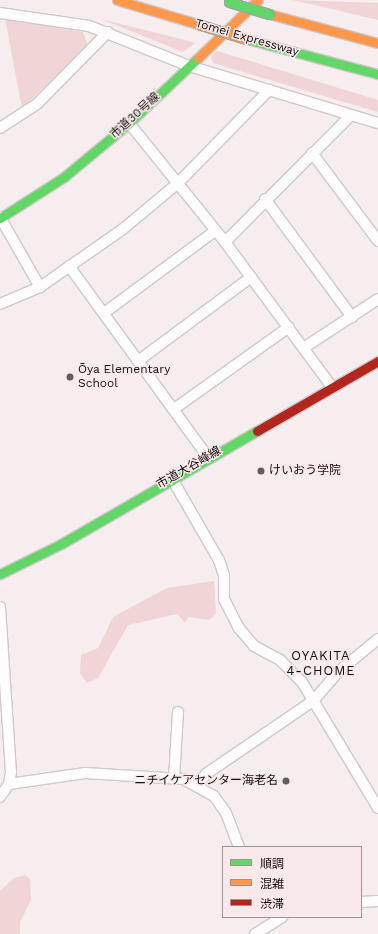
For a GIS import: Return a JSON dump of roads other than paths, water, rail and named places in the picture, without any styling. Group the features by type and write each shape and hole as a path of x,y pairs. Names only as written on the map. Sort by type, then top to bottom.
{"main road":[{"name":"Tomei Expressway","path":"117,0 246,38 378,74"},
{"name":"市道30号線","path":"0,218 64,177 129,122 258,0"},
{"path":"225,1 378,43"},
{"name":"市道大谷峰線","path":"0,574 61,544 171,477 378,361"}],"street":[{"path":"0,13 108,32 189,66 350,116 378,123"},
{"path":"0,128 37,104 108,32"},
{"path":"0,304 40,286 123,229 177,184 269,90"},
{"path":"225,242 350,116"},
{"path":"129,122 177,184 225,242 305,347 332,387"},
{"path":"312,153 378,241"},
{"path":"266,199 352,317"},
{"path":"0,218 40,286"},
{"path":"104,313 215,231"},
{"path":"69,266 208,457"},
{"path":"138,361 251,277"},
{"path":"305,347 378,299"},
{"path":"174,409 289,327"},
{"path":"171,477 219,560 224,576 224,599 239,628 254,646 285,666 302,682 312,702 378,808"},
{"path":"0,608 1,680 5,764 9,784 0,797"},
{"path":"198,784 206,774 312,702 338,672 378,639"},
{"path":"174,778 178,712"},
{"path":"9,784 86,773 174,778 198,784 214,796 226,813 239,846"},
{"path":"362,902 378,901"},
{"path":"254,934 279,918"}],"place":[{"name":"Ōya Elementary School","path":"70,377"},
{"name":"けいおう学院","path":"261,471"},
{"name":"ニチイケアセンター海老名","path":"286,781"}],"district":[{"name":"OYAKITA 4-CHOME","path":"321,664"}]}
